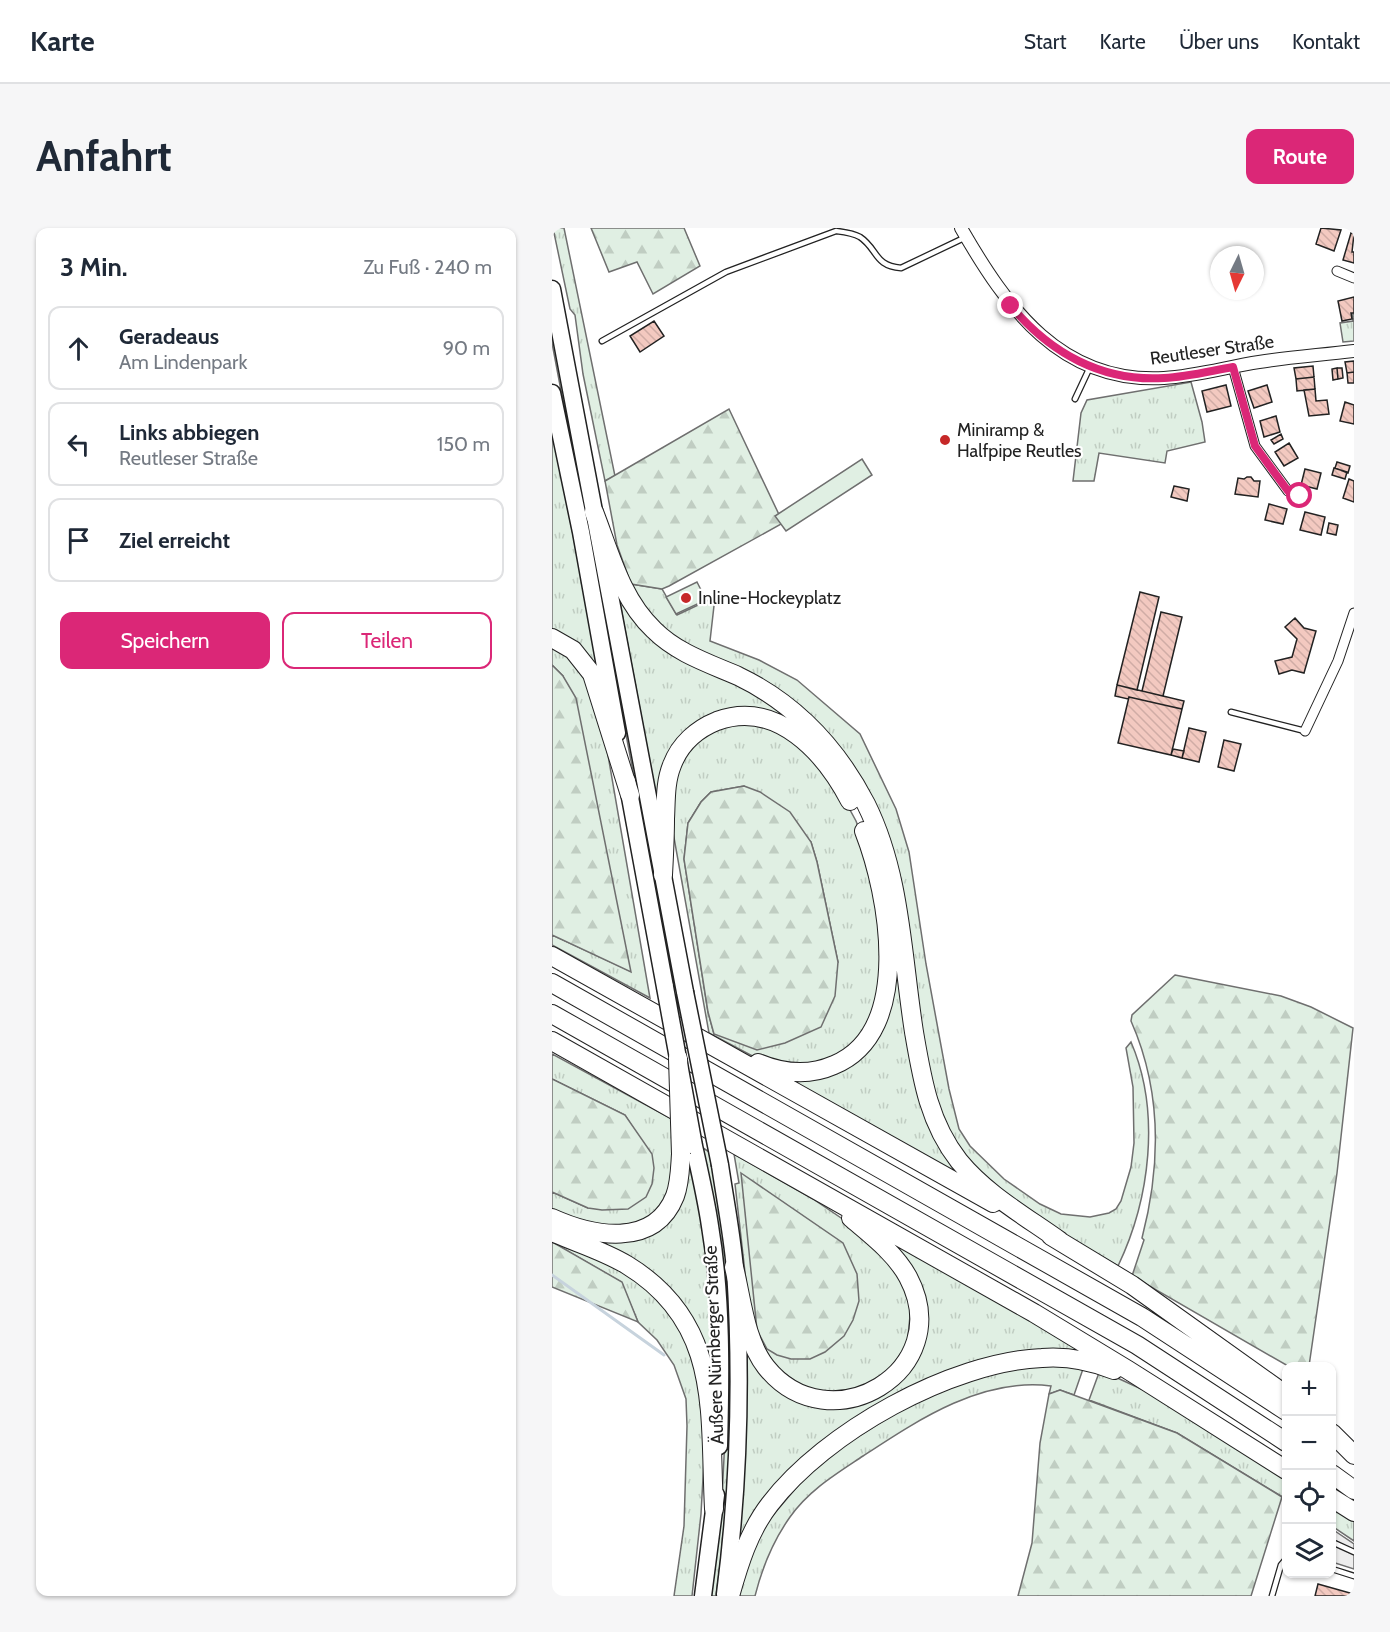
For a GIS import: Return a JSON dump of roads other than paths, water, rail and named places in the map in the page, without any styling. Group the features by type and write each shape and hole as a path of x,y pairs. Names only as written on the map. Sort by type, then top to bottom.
{"highway":[{"name":"Äußere Nürnberger Straße","path":"552,289 720,1165 735,1268 739,1412 733,1509 724,1596"},
{"path":"552,393 678,1058 688,1150 672,1203 662,1215 642,1229 621,1234 596,1233 575,1228 552,1218"},
{"path":"594,512 623,588 632,604 653,629 679,650 749,682 783,702 813,728 848,773 873,820 891,874 922,1080 936,1125 960,1162 983,1185 1060,1241"},
{"path":"552,638 573,650 592,674 630,795"},
{"path":"663,875 666,787 673,763 684,744 700,730 727,718 743,716 765,718 788,728 821,758 844,790 860,820 876,872 886,920 887,981 875,1025 854,1053 828,1068 796,1072 767,1067 703,1042"},
{"path":"552,956 1060,1241 1132,1285 1282,1391"},
{"path":"552,983 1142,1317 1282,1409"},
{"path":"552,1014 1137,1345 1282,1439"},
{"path":"552,1041 1043,1319 1282,1467"},
{"path":"552,1048 596,1066"},
{"name":"Äußere Nürnberger Straße","path":"688,1150 710,1228 716,1282 721,1384 719,1454 703,1596"},
{"path":"735,1268 753,1344 765,1366 787,1386 821,1399 852,1398 882,1387 908,1362 918,1334 918,1305 908,1276 875,1238 807,1184"},
{"path":"552,1232 608,1255 640,1273 662,1291 688,1326 700,1351 708,1386 714,1509"},
{"path":"730,1596 741,1560 758,1522 790,1480 832,1445 881,1412 949,1379 1015,1361 1042,1358 1069,1359 1114,1370 1203,1417"},
{"path":"1336,1437 1354,1455"},
{"path":"1336,1444 1354,1455"},
{"path":"1336,1477 1354,1490"},
{"path":"1336,1501 1354,1512"}],"street":[{"name":"Reutleser Straße","path":"963,232 1020,317 1050,344 1069,357 1109,374 1150,378 1179,376 1284,358 1354,351"},
{"path":"1337,271 1354,278"},
{"path":"1233,367 1255,446 1288,491 1300,496"},
{"path":"1305,731 1338,661 1354,613"}],"lane":[{"path":"602,340 726,272 836,231 861,237 882,263 890,267 901,268 963,232"},
{"path":"1075,399 1090,367"},
{"path":"1231,712 1305,731"},
{"path":"1336,1544 1354,1552"},
{"path":"1272,1596 1282,1564"},
{"path":"1336,1570 1354,1576"}],"waterway":[{"path":"552,1275 664,1355"}],"place":[{"name":"Miniramp & Halfpipe Reutles","path":"945,440"},
{"name":"Inline-Hockeyplatz","path":"686,598"}]}
